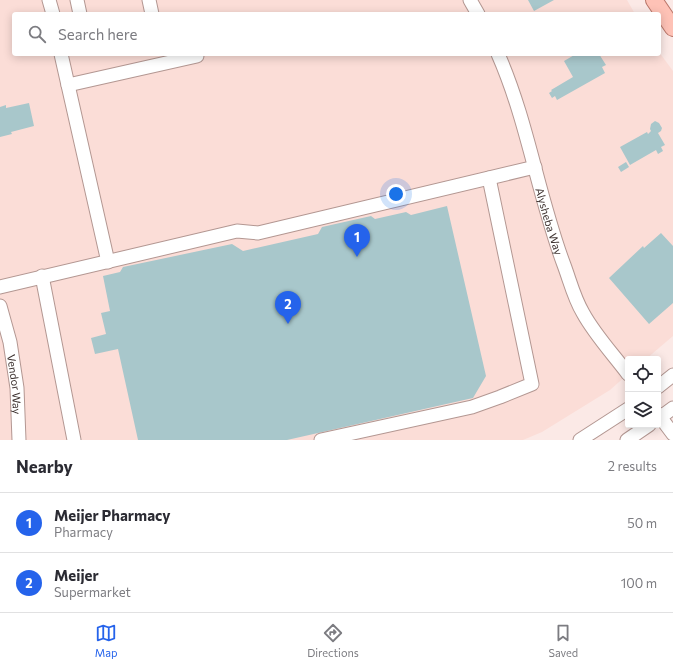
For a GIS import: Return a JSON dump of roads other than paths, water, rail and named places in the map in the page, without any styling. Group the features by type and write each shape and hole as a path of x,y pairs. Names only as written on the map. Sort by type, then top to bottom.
{"main road":[{"path":"654,0 673,28"}],"street":[{"path":"49,0 52,12"},
{"path":"77,0 80,12"},
{"path":"149,0 152,12"},
{"path":"470,0 477,12"},
{"path":"61,56 108,262"},
{"path":"68,84 197,56"},
{"name":"Alysheba Way","path":"499,56 513,96 554,240 575,297 595,332 625,370"},
{"path":"0,287 237,231 258,233 534,167"},
{"path":"321,440 472,407 532,384 489,178"},
{"path":"42,276 74,440"},
{"name":"Vendor Way","path":"0,306 10,342 16,383 20,440"},
{"path":"661,385 673,375"},
{"path":"661,416 673,408"},
{"path":"580,440 625,411"},
{"path":"661,419 673,434"},
{"path":"626,440 644,428"}],"place":[{"name":"Meijer Pharmacy","path":"357,257"},
{"name":"Meijer","path":"288,324"}]}
